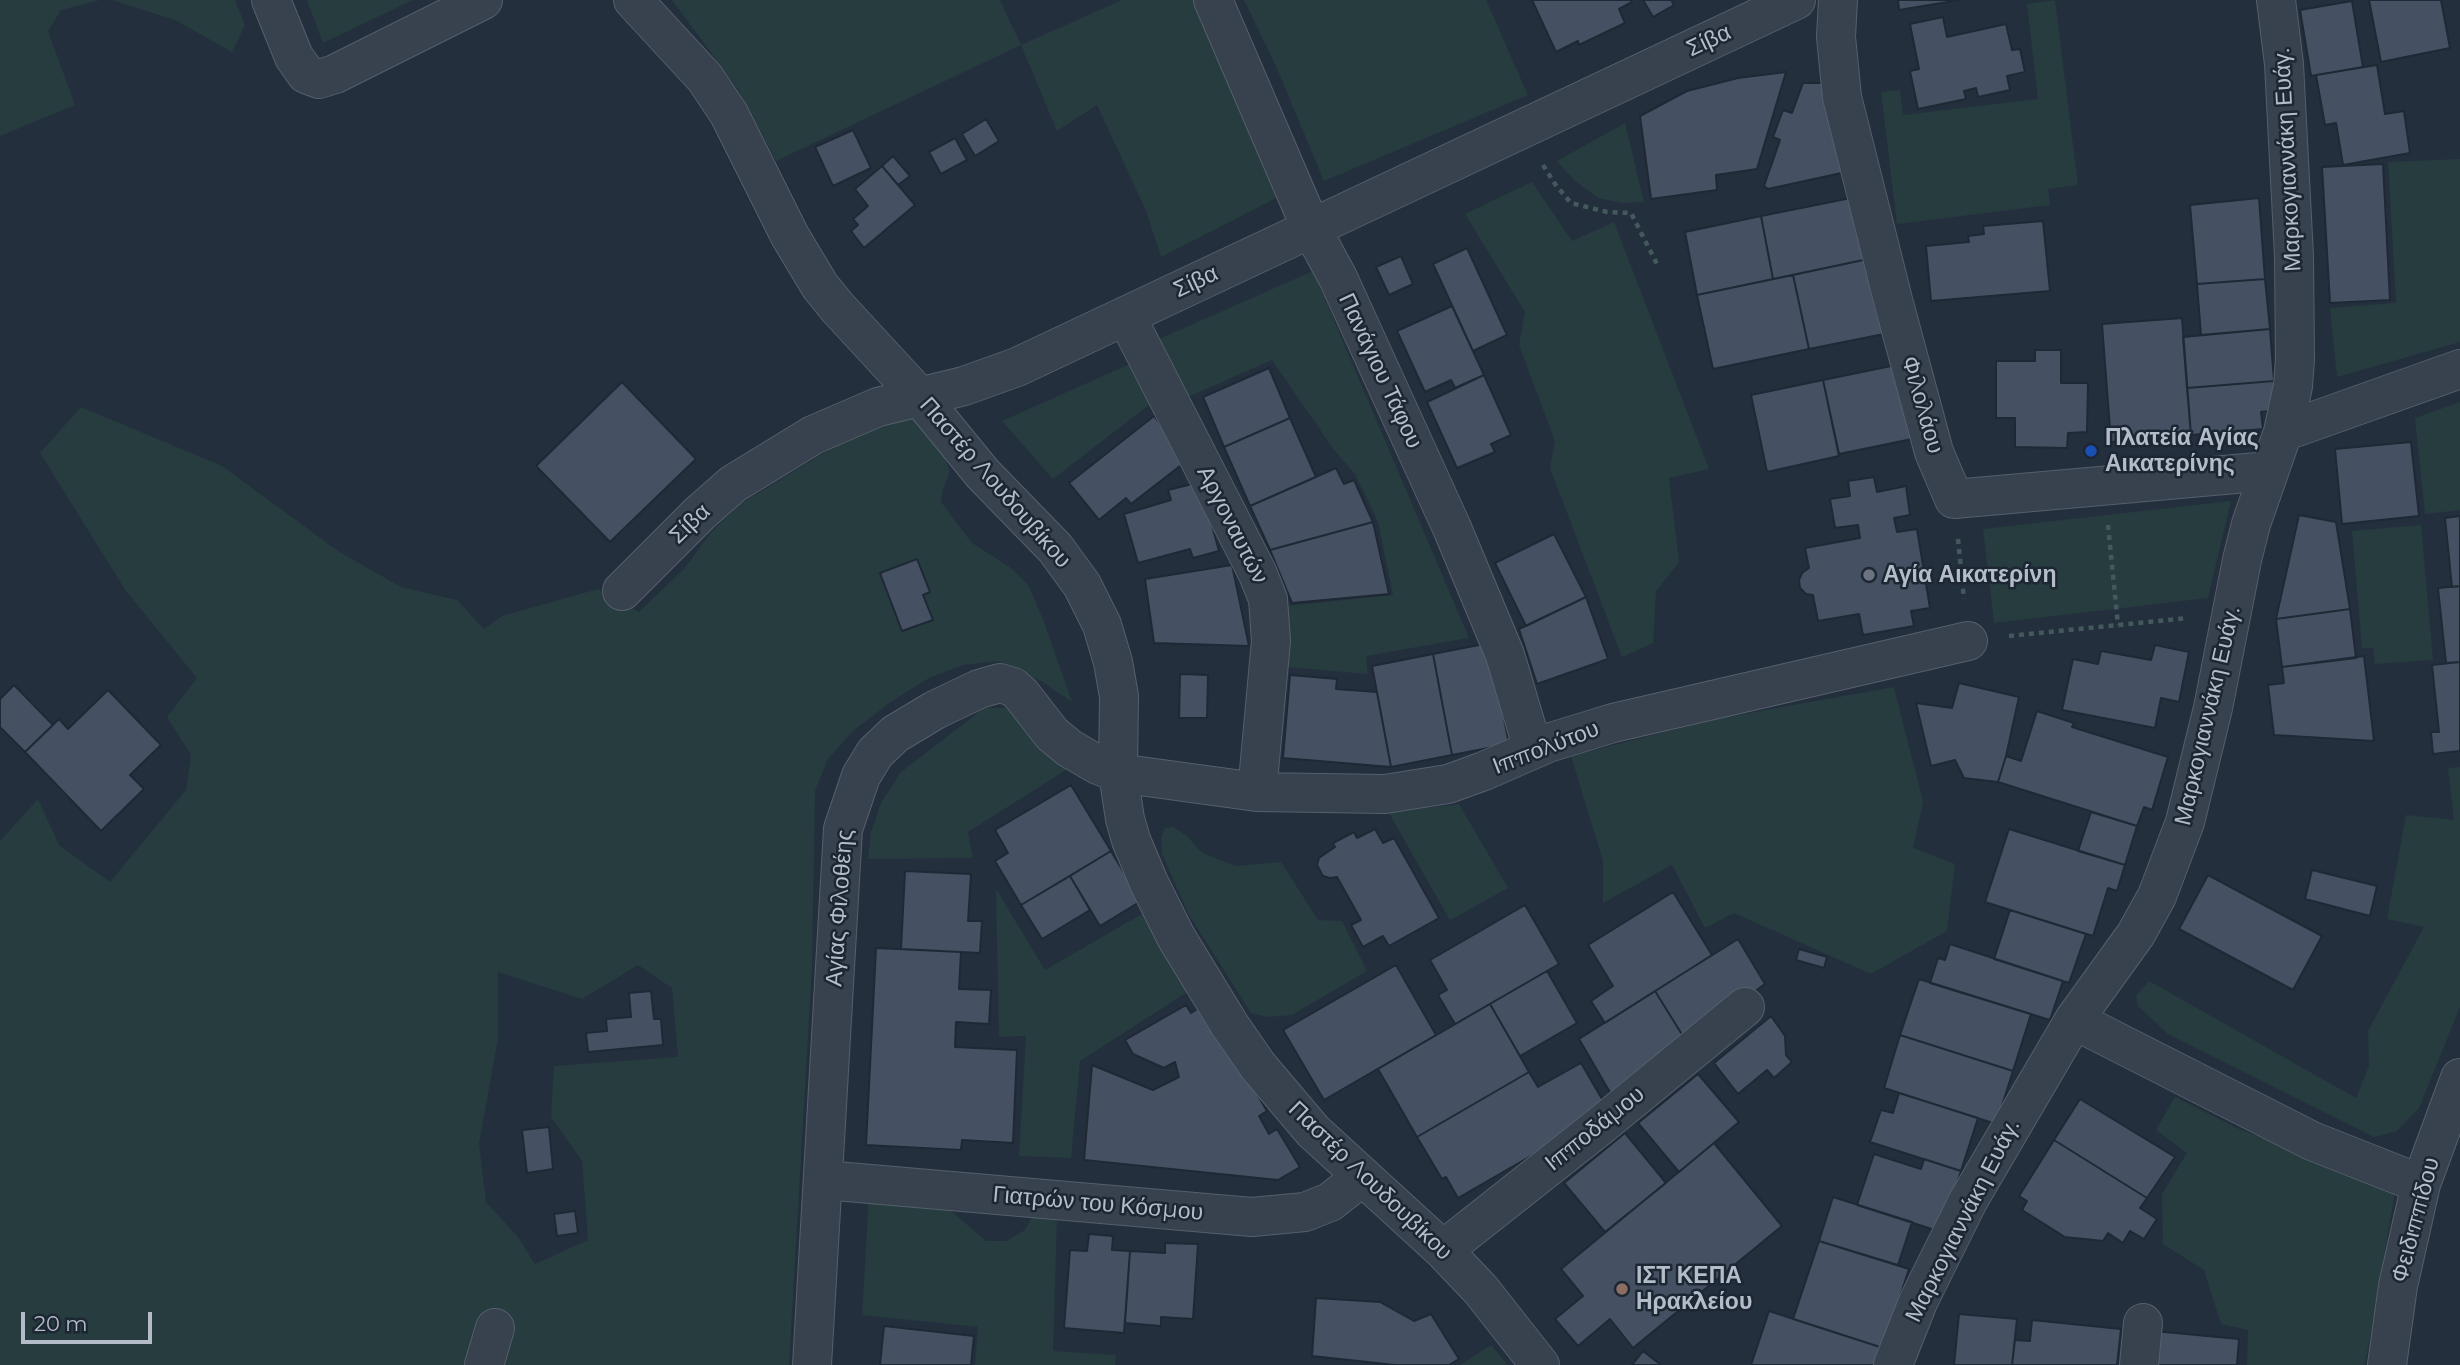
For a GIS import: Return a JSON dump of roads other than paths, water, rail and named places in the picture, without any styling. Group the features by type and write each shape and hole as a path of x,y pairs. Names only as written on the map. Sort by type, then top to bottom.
{"street":[{"path":"271,0 294,57 306,74 319,79 335,74 482,0"},
{"name":"Παστέρ Λουδουβίκου","path":"633,0 705,78 729,114 790,236 820,286 920,397 983,474 1055,548 1088,596 1102,625 1119,696 1118,773 1125,819 1139,859 1176,937 1202,982 1258,1066 1286,1101 1313,1131 1443,1250 1481,1290 1540,1365"},
{"name":"Πανάγιου Τάφου","path":"1213,0 1311,228 1338,278 1452,528 1505,655 1533,749"},
{"name":"Σίβα","path":"622,591 733,484 769,460 844,420 878,407 964,386 1017,367 1796,0"},
{"name":"Φιλολάου","path":"1838,0 1837,50 1842,97 1892,300 1934,452 1954,499 2269,471"},
{"name":"Μαρκογιαννάκη Ευάγ.","path":"1893,1365 1918,1302 1956,1225 2074,1020 2136,934 2171,863 2185,822 2202,758 2248,536 2289,409 2295,359 2288,129 2276,0"},
{"name":"Αργοναυτών","path":"1126,316 1258,574 1268,599 1271,641 1257,792"},
{"path":"2283,432 2460,369"},
{"name":"Ιππολύτου","path":"1118,773 1257,792 1356,795 1409,792 1467,778 1569,735 1695,702 1968,640"},
{"name":"Αγίας Φιλοθέης","path":"812,1365 843,829 861,776 875,753 895,734 926,715 979,689 1000,683 1013,687 1021,694 1052,734 1069,748 1118,773"},
{"name":"Ιπποδάμου","path":"1443,1250 1745,1007"},
{"path":"2074,1020 2312,1141 2421,1184"},
{"name":"Φειδιππίδου","path":"2387,1365 2398,1286 2421,1184 2460,1079"},
{"name":"Γιατρών του Κόσμου","path":"824,1180 1252,1217 1305,1212 1330,1202 1362,1177"},
{"path":"2139,1365 2143,1323"},
{"path":"484,1365 495,1328"}],"place":[{"name":"Πλατεία Αγίας Αικατερίνης","path":"2091,451"},
{"name":"Αγία Αικατερίνη","path":"1869,575"},
{"name":"ΙΣΤ ΚΕΠΑ Ηρακλείου","path":"1622,1289"}]}
